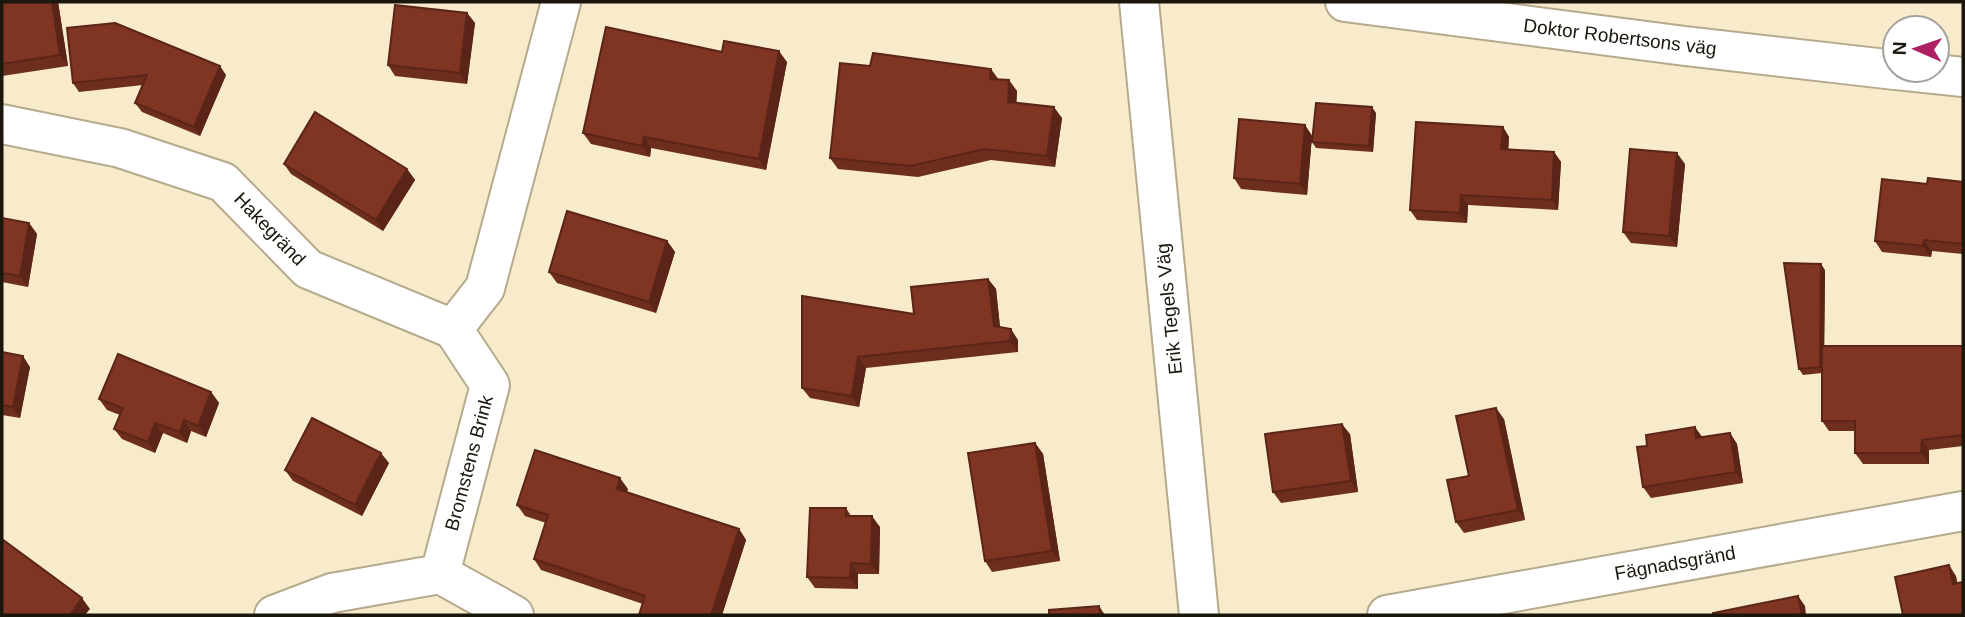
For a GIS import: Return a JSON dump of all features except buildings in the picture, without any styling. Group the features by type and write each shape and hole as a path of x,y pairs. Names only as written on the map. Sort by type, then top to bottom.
{"street":[{"path":"453,329 485,288 561,2"},
{"name":"Erik Tegels Väg","path":"1139,2 1199,615"},
{"name":"Doktor Robertsons väg","path":"1345,2 1881,68"},
{"name":"Hakegränd","path":"2,124 120,148 223,181 308,269 453,329"},
{"name":"Bromstens Brink","path":"440,574 490,385 453,329"},
{"name":"Fägnadsgränd","path":"1387,615 1963,511"},
{"path":"274,615 332,593 440,574 514,615"}]}
